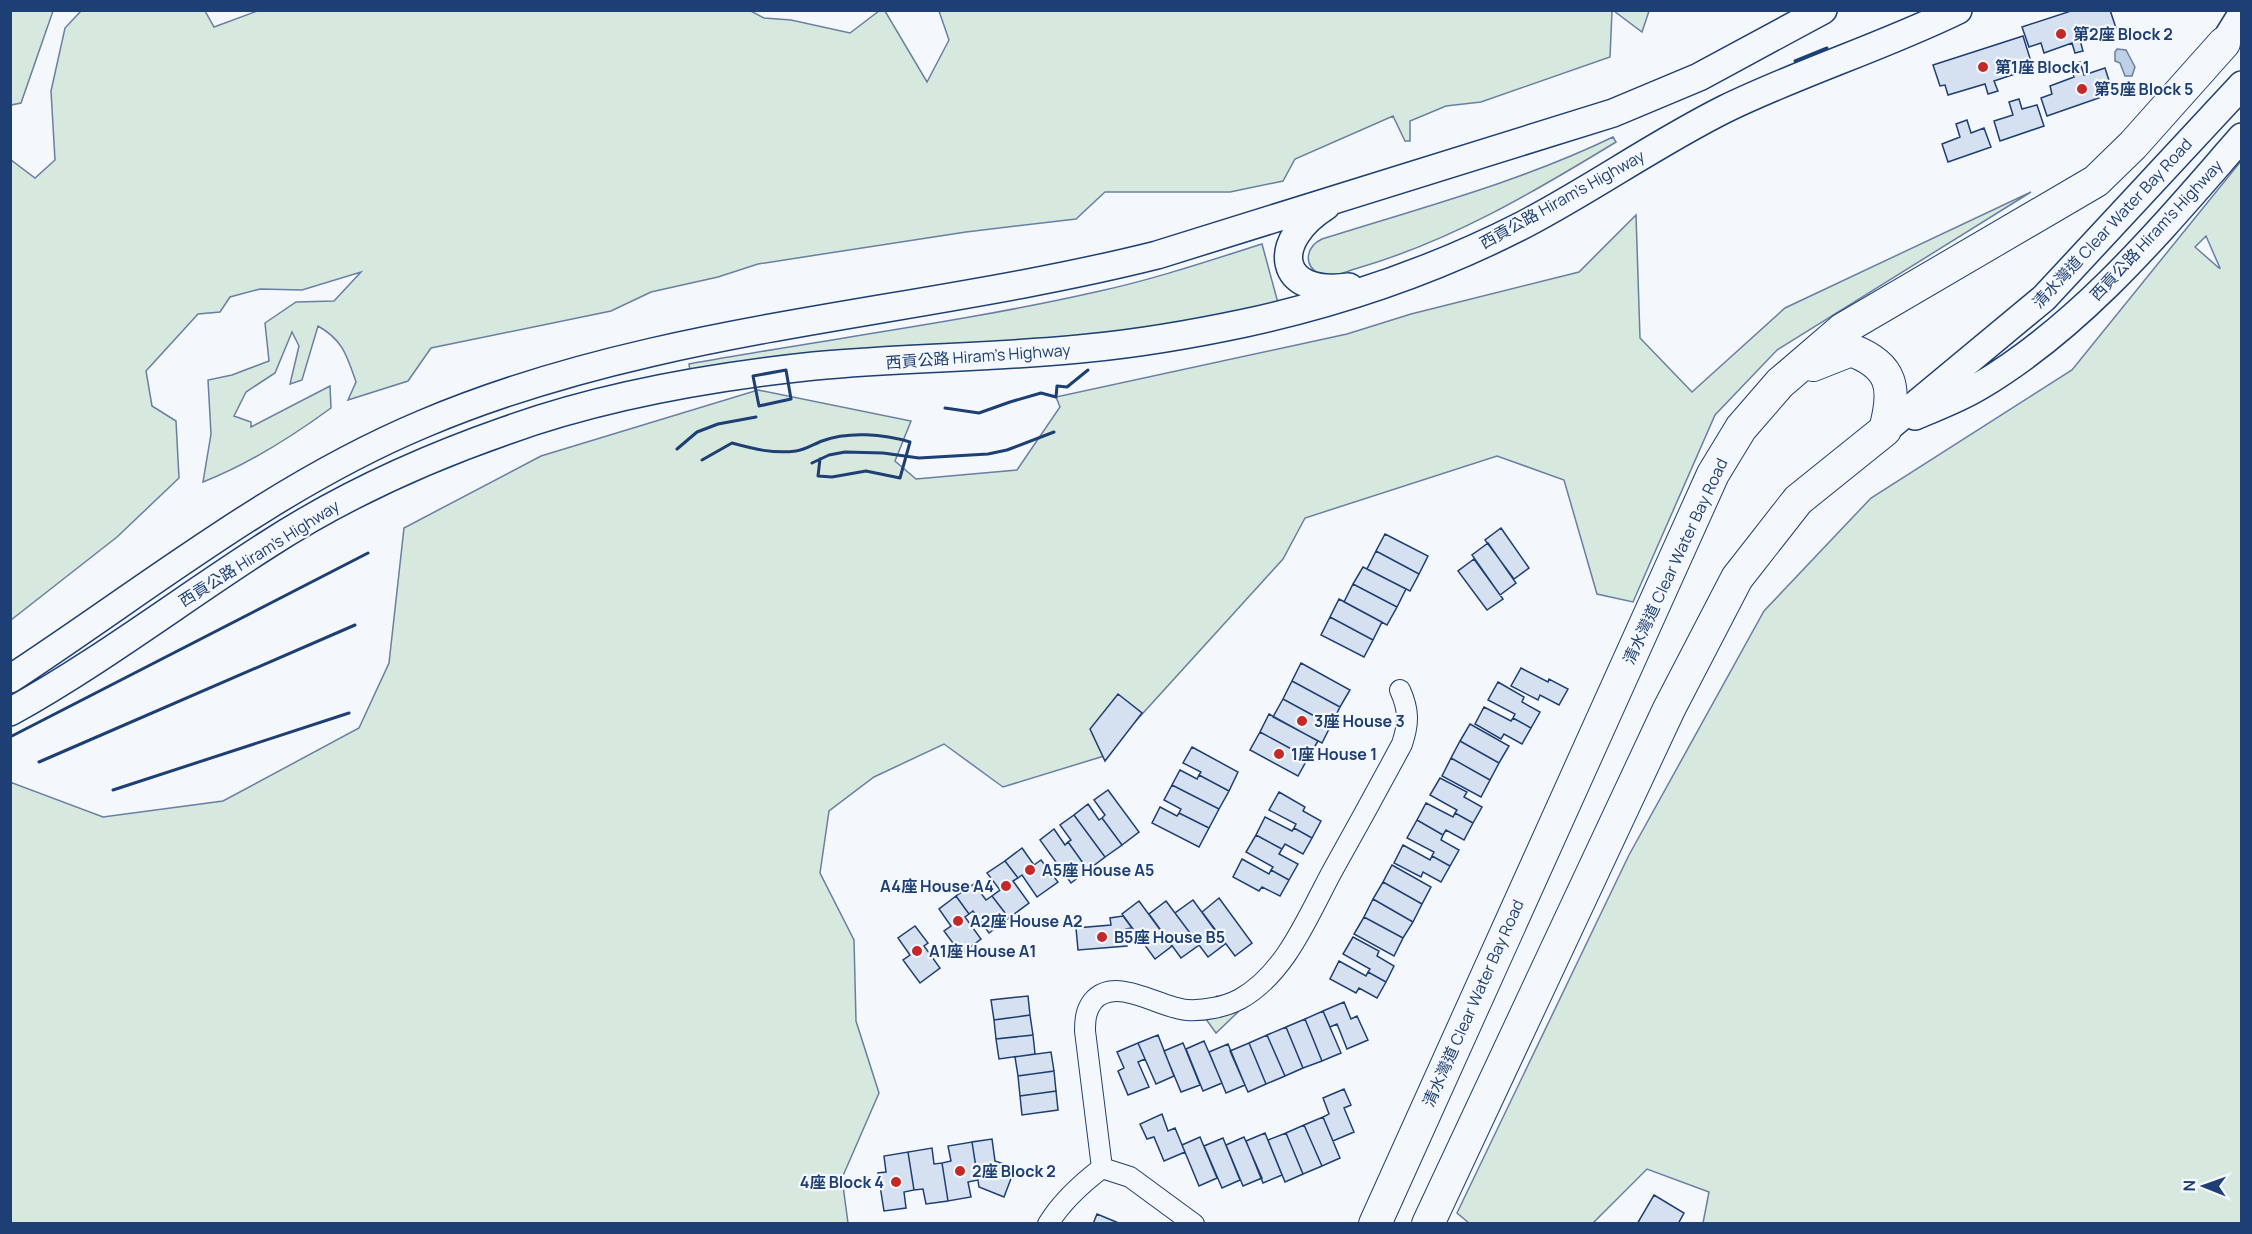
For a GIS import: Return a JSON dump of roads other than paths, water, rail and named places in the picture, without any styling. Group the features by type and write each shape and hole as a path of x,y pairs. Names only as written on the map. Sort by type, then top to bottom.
{"main road":[{"name":"西貢公路 Hiram's Highway","path":"10,679 229,529 312,477 365,449 508,392 578,371 677,348 1085,273 1157,255 1613,113 1699,77 1823,10"},
{"path":"1809,72 1926,10"},
{"name":"西貢公路 Hiram's Highway","path":"10,712 80,671 269,543 329,507 424,462 511,428 595,404 725,377 818,366 1084,349 1180,336 1251,322 1339,300 1404,278 1480,246 1527,223 1696,124 1756,94 1871,49 1958,10"},
{"path":"2233,33 2241,14"},
{"name":"清水灣道 Clear Water Bay Road","path":"1375,1224 1713,474 1741,428 1780,383 1843,329 2096,181 2133,145 2233,33"},
{"name":"清水灣道 Clear Water Bay Road","path":"1428,1224 1669,710 1737,578 1798,500 2044,298 2241,85"},
{"name":"西貢公路 Hiram's Highway","path":"1885,430 1977,388 2049,337 2123,270 2241,137"},
{"path":"1340,197 1315,213 1292,238 1288,253 1290,266 1296,278 1308,286 1340,289 1404,278"},
{"path":"1780,383 1831,356 1851,350 1867,356 1885,372 1890,383 1891,396 1885,430"}],"street":[{"path":"1102,1168 1085,1031 1088,1008 1096,998 1106,992 1118,990 1170,1007 1204,1010 1237,1000 1265,981 1297,935 1402,744 1408,726 1408,707 1400,690"},
{"path":"1048,1224 1076,1189 1102,1168"},
{"path":"1102,1168 1130,1177 1194,1224"}],"water":[{"path":"2117,49 2126,50 2135,67 2132,76 2125,76 2120,63 2115,61"}],"place":[{"name":"第2座 Block 2","path":"2061,34"},
{"name":"第1座 Block 1","path":"1983,67"},
{"name":"第5座 Block 5","path":"2082,89"},
{"name":"3座 House 3","path":"1302,721"},
{"name":"1座 House 1","path":"1279,754"},
{"name":"A5座 House A5","path":"1030,870"},
{"name":"A4座 House A4","path":"1006,886"},
{"name":"A2座 House A2","path":"958,921"},
{"name":"B5座 House B5","path":"1102,937"},
{"name":"A1座 House A1","path":"917,951"},
{"name":"2座 Block 2","path":"960,1171"},
{"name":"4座 Block 4","path":"896,1182"}]}
